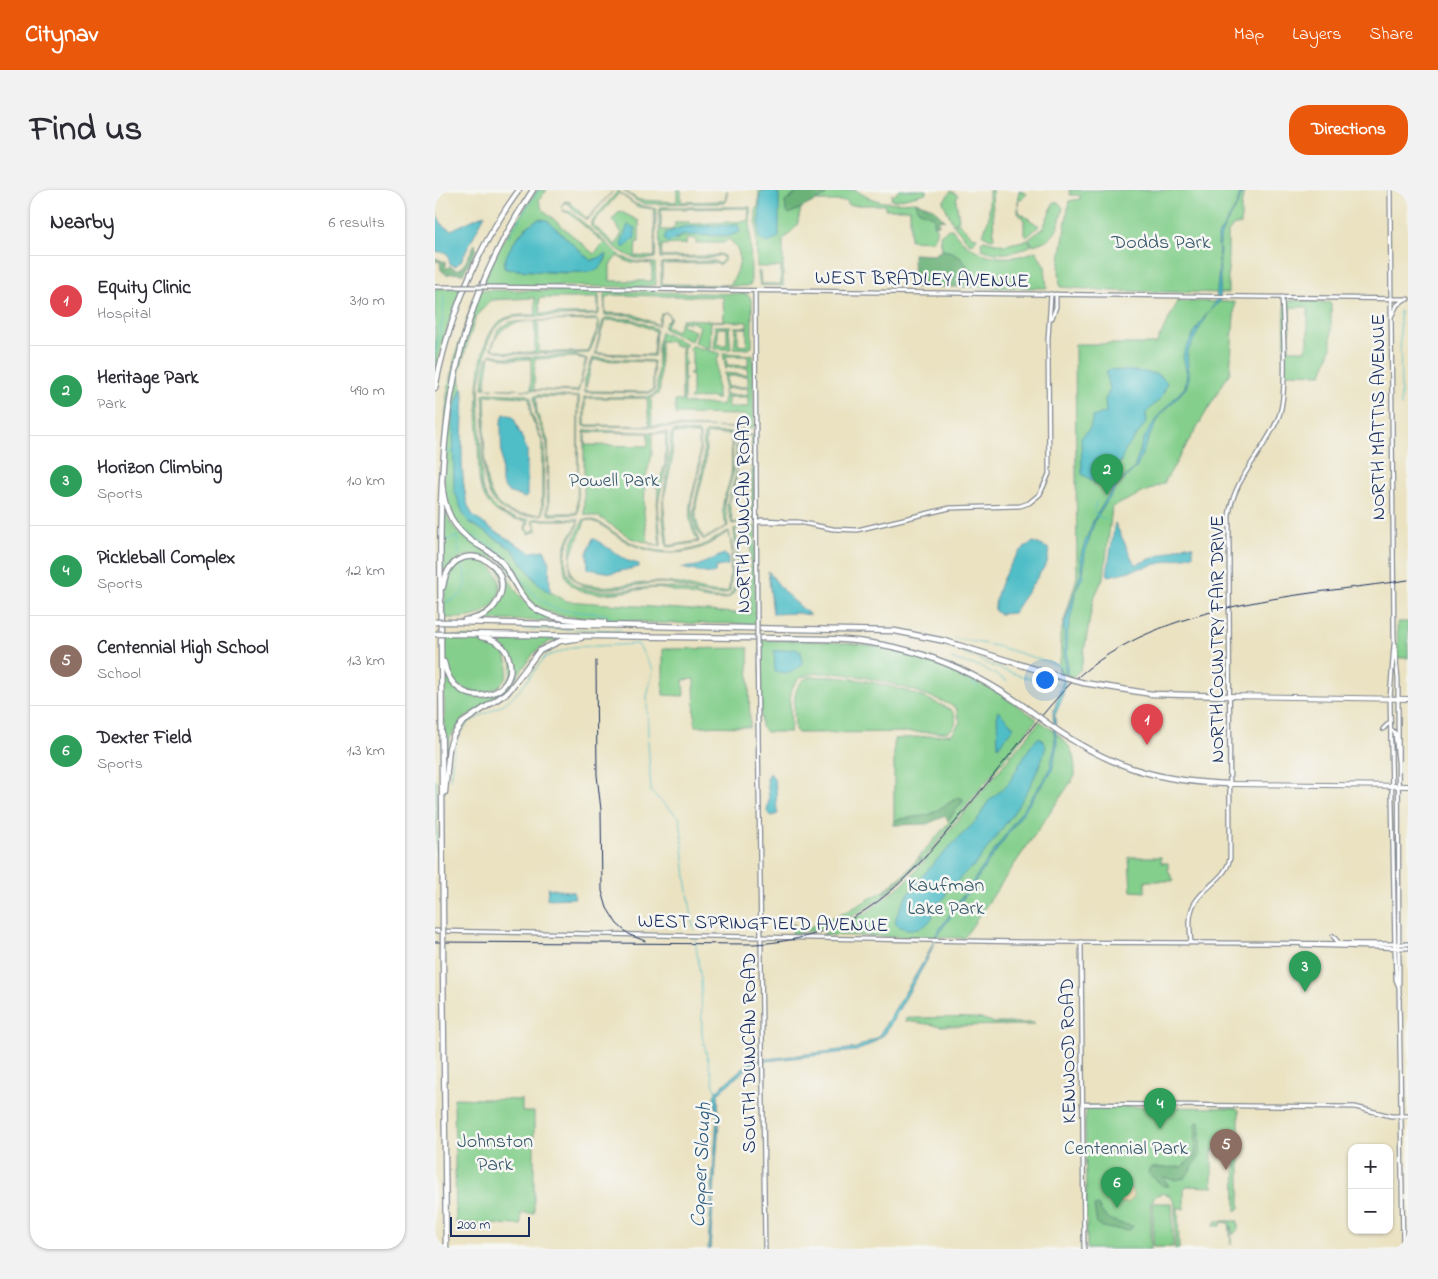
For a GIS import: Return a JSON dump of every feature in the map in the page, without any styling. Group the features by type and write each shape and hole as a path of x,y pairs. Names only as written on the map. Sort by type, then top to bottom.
{"highway":[{"path":"435,388 447,335 471,272 496,224 519,190"},
{"path":"453,356 469,303 486,266 507,227 533,190"},
{"path":"445,393 440,456 446,1249"},
{"path":"440,456 443,500 451,520 465,536 498,558 528,603 544,613 557,618 620,625"},
{"path":"435,622 474,619 491,610 501,591 498,572 490,562 480,557 472,556 459,560 446,573 441,601"},
{"path":"451,621 895,631 945,641 1084,683 1152,694 1228,696"},
{"path":"435,634 828,639 891,645 965,670 996,687 1094,753 1130,768 1181,781 1231,784"},
{"path":"441,648 447,675 461,691 479,696 492,694 500,689 507,680 510,670 509,659 504,648 490,639 457,634"},
{"path":"442,831 449,748 456,731 466,719 508,692 534,655 547,646 570,639 635,636"}],"main road":[{"name":"NORTH MATTIS AVENUE","path":"1390,190 1394,643 1399,698 1399,988"},
{"name":"WEST BRADLEY AVENUE","path":"435,287 1407,299"},
{"name":"NORTH DUNCAN ROAD","path":"755,291 757,646 760,737"},
{"path":"757,522 761,520 804,523 836,530 857,530 934,510 1015,507 1034,500 1045,487 1049,474 1048,339 1051,321 1051,294"},
{"path":"1051,321 1056,307 1057,294"},
{"name":"NORTH COUNTRY FAIR DRIVE","path":"1191,943 1190,916 1194,905 1223,874 1230,862 1231,784 1228,696 1230,508 1237,490 1272,429 1281,408 1283,297"},
{"path":"1391,315 1397,305 1407,299"},
{"name":"NORTH MATTIS AVENUE","path":"1394,643 1390,698 1395,948 1396,979 1399,988"},
{"path":"1228,696 1408,699"},
{"path":"1383,728 1391,721"},
{"path":"1391,728 1395,733 1399,766"},
{"name":"SOUTH DUNCAN ROAD","path":"760,737 765,1249"},
{"path":"1231,784 1408,786"},
{"name":"WEST SPRINGFIELD AVENUE","path":"435,932 1301,944 1305,946 1395,948 1408,944"},
{"path":"1333,936 1338,942"},
{"name":"KENWOOD ROAD","path":"1081,942 1084,1249"},
{"name":"WEST SPRINGFIELD AVENUE","path":"1301,944 1305,942 1395,943 1408,948"},
{"path":"1399,988 1403,1249"},
{"path":"1082,1104 1355,1107 1408,1116"}],"green space":[{"path":"537,190 547,190 539,200 542,209 594,254 604,243 569,213 563,211 561,206 565,201 570,202 587,219 614,190 587,220 573,210 569,203 564,203 562,208 565,211 571,212 622,257 637,262 655,263 656,285 638,287 481,285 496,252","holes":["547,221 591,261 607,254 605,261 593,271 565,273 506,269 509,251 519,235 530,225","617,256 628,262 652,264 652,281 610,281 610,265"]},
{"path":"623,190 639,200 677,202 677,190 681,190 681,202 725,201 727,190 727,200 725,203 646,204 637,201"},
{"path":"759,190 828,190 794,211 801,208 797,226 783,240 783,286 760,285 758,271 760,272 761,284 781,284 781,267 757,267 756,208 758,207"},
{"path":"828,190 856,190 863,195 885,202 916,202 918,209 934,217 937,233 933,241 910,240 910,209 885,209 885,205 848,205 848,201 812,201 825,196"},
{"path":"828,190 825,196 789,214 786,211 785,202 799,191"},
{"path":"899,190 926,190 926,193 891,200 892,194 894,196"},
{"path":"989,190 992,190 994,238 991,239 983,235 989,217"},
{"path":"1019,190 1027,194 1018,202"},
{"name":"Dodds Park","path":"1069,190 1244,190 1241,225 1234,225 1228,232 1228,293 1114,291 1060,287 1059,267 1069,201 1080,199 1080,195 1070,195"},
{"path":"618,191 635,204 656,209 655,258 636,258 620,251 591,226 591,222","holes":["619,193 638,207 654,209 655,257 635,256 636,242 639,242 639,221 620,211 612,220 622,233 616,245 592,224"]},
{"path":"951,191 958,195 956,200 959,220 953,224 943,202"},
{"path":"916,202 933,208 945,220 939,219 939,225 934,225 934,217 918,210"},
{"path":"1054,202 1058,202 1063,208 1057,228 1052,236 1033,245 1029,239 1043,228"},
{"path":"1018,205 1019,212 1039,226 1027,237 1024,233 1024,220 1018,213"},
{"path":"661,207 750,207 751,284 747,286 661,286 661,263 714,261 719,264 724,259 720,255 710,258 660,258 659,210","holes":["749,208 748,221 691,224 690,222 675,222 675,226 671,230 661,230 661,209","714,226 731,226 724,236 712,234 691,235 674,241 666,233 683,227","687,238 696,239 696,243 724,243 728,239 734,244 739,255 739,267 730,285 662,284 662,264 714,263 720,265 724,261 724,256 719,254 713,256 661,257 662,245 686,244"]},
{"path":"958,222 972,236 977,237 974,243 970,244 954,225"},
{"path":"952,229 969,246 989,255 1012,257 1036,251 1045,267 1047,288 975,287 965,263 955,254 942,250 940,235"},
{"path":"984,240 1004,245 1028,240 1032,245 1014,252 995,253 982,249 981,242"},
{"path":"475,244 476,250 463,274 452,273 447,275 441,270 440,261 435,261 435,258 445,262 446,269 449,266 457,270 463,267"},
{"path":"942,250 955,254 965,262 975,287 914,287 913,254 934,255"},
{"path":"435,288 461,288 443,340 435,373"},
{"path":"477,290 596,291 599,294 599,313 598,314 597,315 513,317 505,320 494,329 488,342 479,386 482,487 488,500 501,513 518,519 528,519 526,528 530,533 536,528 536,531 529,534 525,529 527,521 518,520 501,514 494,509 484,496 479,478 477,419 479,373 483,352 490,334 499,322 503,319 516,316 536,315 535,298 491,300 476,316 459,372 462,387 453,411 469,522 512,549 539,585 566,601 750,614 751,525 735,529 739,564 737,584 734,591 731,596 725,599 707,599 657,588 610,594 586,592 576,588 568,581 565,572 564,555 569,537 578,520 577,528 567,546 565,559 569,577 576,586 600,591 660,587 679,589 707,597 728,597 733,592 737,575 734,529 752,524 755,527 755,624 658,623 562,616 545,611 531,602 498,555 466,534 454,521 445,494 443,456 447,395 456,353","holes":["539,298 598,298 598,314 540,314"]},
{"path":"607,291 747,294 752,303 752,347 748,349 734,348 736,329 734,327 747,327 747,322 711,321 710,349 695,343 700,326 690,321 689,323 683,321 682,325 694,331 696,330 691,341 664,329 664,324 670,318 666,312 662,314 658,326 630,315 605,315 604,294","holes":["611,295 723,297 724,321 682,319 677,331 665,326 671,318 666,312 661,314 658,325 633,314 605,313 605,299","738,328 747,328 747,346 738,345"]},
{"path":"1291,300 1331,303 1331,348 1322,374 1284,372 1285,306","holes":["1292,307 1306,307 1308,309 1308,342 1305,350 1289,350 1290,309"]},
{"path":"1178,301 1235,302 1230,372 1164,483 1112,507 1104,576 1093,600 1081,669 1073,677 1060,674 1058,664 1061,656 1060,635 1077,577 1075,344 1156,344"},
{"path":"606,318 632,319 656,329 654,356 595,354 653,355 655,331 632,321 605,320 596,349 603,321"},
{"path":"595,319 597,320 539,321"},
{"path":"598,320 599,329 589,353 508,354 491,349 498,330 510,322 531,321 507,326 498,335 492,349 510,353 535,352 535,321 538,321 539,352 588,352 597,330"},
{"path":"714,326 731,326 729,329 731,349 714,349 716,329","holes":["718,328 727,328 727,345 718,345"]},
{"path":"661,332 687,344 683,349 686,364 684,364 684,379 686,379 684,382 684,403 722,405 725,394 723,393 727,393 727,395 748,395 748,388 728,388 723,390 725,389 725,375 723,373 747,375 748,368 727,367 726,370 723,353 753,355 754,428 747,428 747,415 675,414 675,401 682,401 682,346 674,346 673,341 660,341 660,389 658,394 651,398 652,426 738,428 584,426 584,397 650,397 657,392 658,344","holes":["726,356 748,356 748,366 727,365","727,376 748,376 748,387 727,387","728,397 748,397 748,407 728,407","585,398 647,398 649,426 585,425"]},
{"path":"692,346 719,353 717,358 717,397 719,399 715,399 715,397 690,399 692,396 692,376 689,373 692,373 692,352 689,349"},
{"path":"490,354 508,358 576,355 587,359 578,392 483,388 485,367","holes":["490,355 510,360 531,359 531,390 485,388","576,357 586,359 578,391 534,390 535,359"]},
{"path":"593,358 653,361 654,391 650,393 585,392 585,391 585,379","holes":["593,360 653,362 653,390 649,392 585,391"]},
{"path":"486,393 528,395 531,398 531,412 544,445 543,514 542,441 531,416 529,397 485,395 484,459 486,476 490,491 497,503 508,511 500,508 490,495 485,478 483,458 483,395"},
{"path":"537,395 579,397 578,455 578,397 536,397 537,413 548,441 549,513 577,514 550,515 548,513 547,443 536,416 534,397"},
{"name":"Powell Park","path":"584,431 667,433 667,461 658,503 661,546 657,511 658,487 645,484 644,513 648,543 631,538 599,517 584,514","holes":["585,432 648,433 648,446 585,445","652,433 666,434 665,464 659,483 645,479 652,455"]},
{"path":"674,431 698,432 700,435 700,466 691,504 693,523 699,542 668,547 663,520 663,503 668,546 698,541 690,520 690,503 699,465 699,434 673,433 672,461 664,498 671,434"},
{"path":"707,432 732,433 733,474 724,503 728,526 704,540 698,532 694,514 704,462 704,435","holes":["706,434 731,434 732,470 723,505 727,526 704,539 696,520 696,511 706,462"]},
{"path":"739,433 754,435 755,516 753,520 732,524 727,505 736,475 736,435","holes":["737,435 752,435 752,519 733,523 729,503 737,476"]},
{"path":"442,502 451,524 457,531 496,559 521,598 527,604 541,613 568,621 477,620 494,608 502,594 502,580 497,567 487,558 474,555 459,559 443,574"},
{"path":"535,519 578,520 534,520 535,527 532,521"},
{"path":"584,519 600,523 641,547 674,552 696,548 729,531 733,550 730,591 724,594 707,594 662,583 612,588 587,587 577,582 570,574 570,568 572,575 578,582 590,585 613,586 660,582 679,584 712,592 726,592 729,589 732,550 729,532 705,546 694,550 672,553 650,550 639,547 629,543 599,524 585,520 571,559 571,545"},
{"path":"474,558 483,561 496,572 500,588 498,596 494,603 482,613 467,617 445,618 445,589 450,572 464,561"},
{"path":"1397,622 1408,622 1408,658 1398,658"},
{"path":"445,636 478,638 496,644 505,655 508,668 505,678 498,686 488,691 466,690 455,683 447,667"},
{"path":"564,637 549,642 534,653 505,693 463,719 450,738 445,763 444,671 458,689 474,697 488,696 501,690 509,679 512,665 507,651 493,638"},
{"path":"760,640 861,644 911,653 935,660 969,675 1037,719 922,861 919,857 949,822 948,820 964,800 959,797 929,815 894,820 894,739 952,734 960,722 956,708 923,694 873,679 825,673 806,675 795,683 792,688 790,732 766,732 761,727"},
{"path":"748,648 750,727 695,726 694,679 683,680 684,696 663,695 663,649"},
{"path":"809,677 845,678 882,684 936,702 951,710 956,720 954,726 946,732 798,733 795,730 794,700 798,686"},
{"name":"Kaufman Lake Park","path":"1040,721 1055,732 1070,749 1075,765 1075,776 964,938 821,935 867,912 910,878"},
{"path":"959,797 964,800 948,820 945,816 927,824 894,825 894,820 929,815"},
{"path":"919,857 922,861 885,895 882,892 907,872"},
{"path":"1129,857 1161,857 1161,863 1168,863 1168,870 1174,881 1145,881 1145,892 1131,891"},
{"path":"882,892 885,895 846,920 813,931 792,934 793,923 798,930 802,930 846,912"},
{"path":"906,1018 966,1018 988,1020 994,1023 1034,1023 1034,1025 941,1026 906,1021"},
{"name":"Johnston Park","path":"454,1098 522,1100 522,1112 534,1112 534,1213 521,1213 521,1225 456,1223"},
{"name":"Centennial Park","path":"1087,1106 1235,1108 1239,1110 1239,1148 1212,1150 1212,1184 1214,1187 1186,1186 1184,1189 1184,1209 1178,1207 1179,1249 1175,1249 1175,1203 1170,1196 1163,1193 1155,1196 1151,1203 1151,1249 1087,1249 1085,1122"},
{"path":"1196,1122 1199,1122 1200,1127 1200,1156 1185,1178 1174,1180 1163,1177 1169,1186 1163,1186 1148,1173 1150,1168 1181,1167 1195,1156"},
{"path":"1235,1153 1240,1156 1240,1208 1236,1211"},
{"path":"1153,1203 1172,1203 1173,1247 1153,1247"},
{"path":"1098,1205 1108,1218 1133,1226 1130,1230 1110,1229 1097,1225 1094,1206"},
{"path":"1216,1221 1238,1221 1238,1229 1233,1235 1231,1225 1231,1245 1229,1223 1221,1222 1221,1226 1213,1226"}],"sand":[{"path":"1122,1187 1128,1187 1133,1192 1131,1201 1122,1203 1117,1198 1117,1192"}],"water":[{"path":"774,190 779,195 779,237 769,243 759,237 760,195 763,191"},
{"path":"1241,190 1239,202 1220,239 1220,301 1207,314 1187,353 1189,377 1186,388 1160,416 1137,467 1118,485 1095,520 1085,553 1083,576 1077,588 1067,635 1067,675 1062,699 1055,715 1057,745 1052,771 937,936 927,960 885,1034 866,1047 856,1051 757,1062 752,1064 718,1093 719,1122 710,1249 708,1249 717,1116 714,1096 717,1090 751,1061 856,1048 878,1037 927,956 937,933 1049,772 1055,746 1053,713 1065,675 1064,625 1082,570 1081,555 1086,539 1094,519 1113,488 1134,469 1143,440 1158,416 1185,387 1187,374 1183,356 1200,323 1216,302 1219,266 1218,236 1237,205"},
{"path":"435,211 443,226 451,230 485,214 461,261 456,266 450,264 447,253 435,251"},
{"path":"539,219 547,220 591,261 607,254 605,261 597,270 581,272 504,268 507,254 516,240 527,227"},
{"path":"628,225 635,228 635,238 624,248 621,244"},
{"path":"738,225 740,232 730,236 682,235 668,243 664,239 666,233 683,227"},
{"path":"1110,369 1158,375 1167,384 1161,398 1146,413 1147,421 1125,451 1120,463 1097,484 1082,474 1081,438 1090,428 1093,417 1106,412 1105,400 1110,389 1106,373"},
{"path":"462,387 464,394 462,458 468,505 477,519 509,540 531,552 544,550 549,561 550,593 539,585 512,549 469,522 463,513 454,490 453,411"},
{"path":"504,414 513,416 527,450 527,496 525,498 508,492 502,484 501,422"},
{"path":"1115,523 1135,565 1186,545 1193,546 1193,555 1109,576 1107,574"},
{"path":"593,538 628,561 639,564 639,567 612,573 588,569 587,553"},
{"path":"1034,542 1049,549 1047,563 1013,613 999,614 995,611 995,603 1001,582 1020,552"},
{"path":"724,554 728,557 728,565 716,567 715,572 710,574 681,568 697,566"},
{"path":"768,571 785,593 810,615 797,613 773,614"},
{"path":"795,649 801,652 802,665 790,673 775,672 774,651"},
{"path":"997,712 1014,727 998,747"},
{"path":"1040,737 1046,746 1034,779 1016,809 974,866 946,891 945,897 935,906 931,920 923,926 908,929 895,923 899,910 917,883 976,821 986,804 1006,786 1027,752"},
{"path":"770,773 776,786 778,814 772,816 767,812 769,798 767,779"},
{"path":"548,888 573,892 575,898 547,899"}],"waterway":[{"path":"508,237 539,190"},
{"path":"435,354 443,318 444,295"},
{"path":"1400,311 1401,406"},
{"path":"447,446 448,452"},
{"path":"448,452 453,452"},
{"path":"1094,511 1096,502"},
{"name":"Copper Slough","path":"1095,513 1097,516 1107,520"},
{"path":"463,530 504,554 531,592 543,602 556,609 605,614 611,618"},
{"path":"444,541 457,536 459,554"},
{"path":"446,602 463,592 465,575 462,561"},
{"path":"522,629 621,630"},
{"path":"955,638 996,646 1065,667"},
{"path":"450,779 455,744 469,722 504,704 519,691 545,657 573,647 638,644 653,670 647,697 648,736"},
{"path":"952,647 995,667 1030,679 1059,685"},
{"path":"951,659 982,667 1007,681"},
{"path":"954,670 978,687"},
{"path":"648,740 651,792 680,818 694,931"},
{"path":"436,780 437,853"},
{"path":"695,940 701,980 702,1035 716,1094"}],"railway":[{"path":"435,942 754,944 789,940 821,932 848,920 873,905 896,887 939,841 1065,689 1100,660 1139,638 1181,621 1226,608 1272,599 1408,580"},
{"path":"596,661 597,775 601,810 602,891 607,908 617,924 630,935 645,941"}],"place":[{"name":"Heritage Park","path":"1107,495"},
{"name":"Equity Clinic","path":"1147,745"},
{"name":"Horizon Climbing","path":"1305,992"},
{"name":"Pickleball Complex","path":"1160,1129"},
{"name":"Centennial High School","path":"1226,1170"},
{"name":"Dexter Field","path":"1117,1208"}]}
